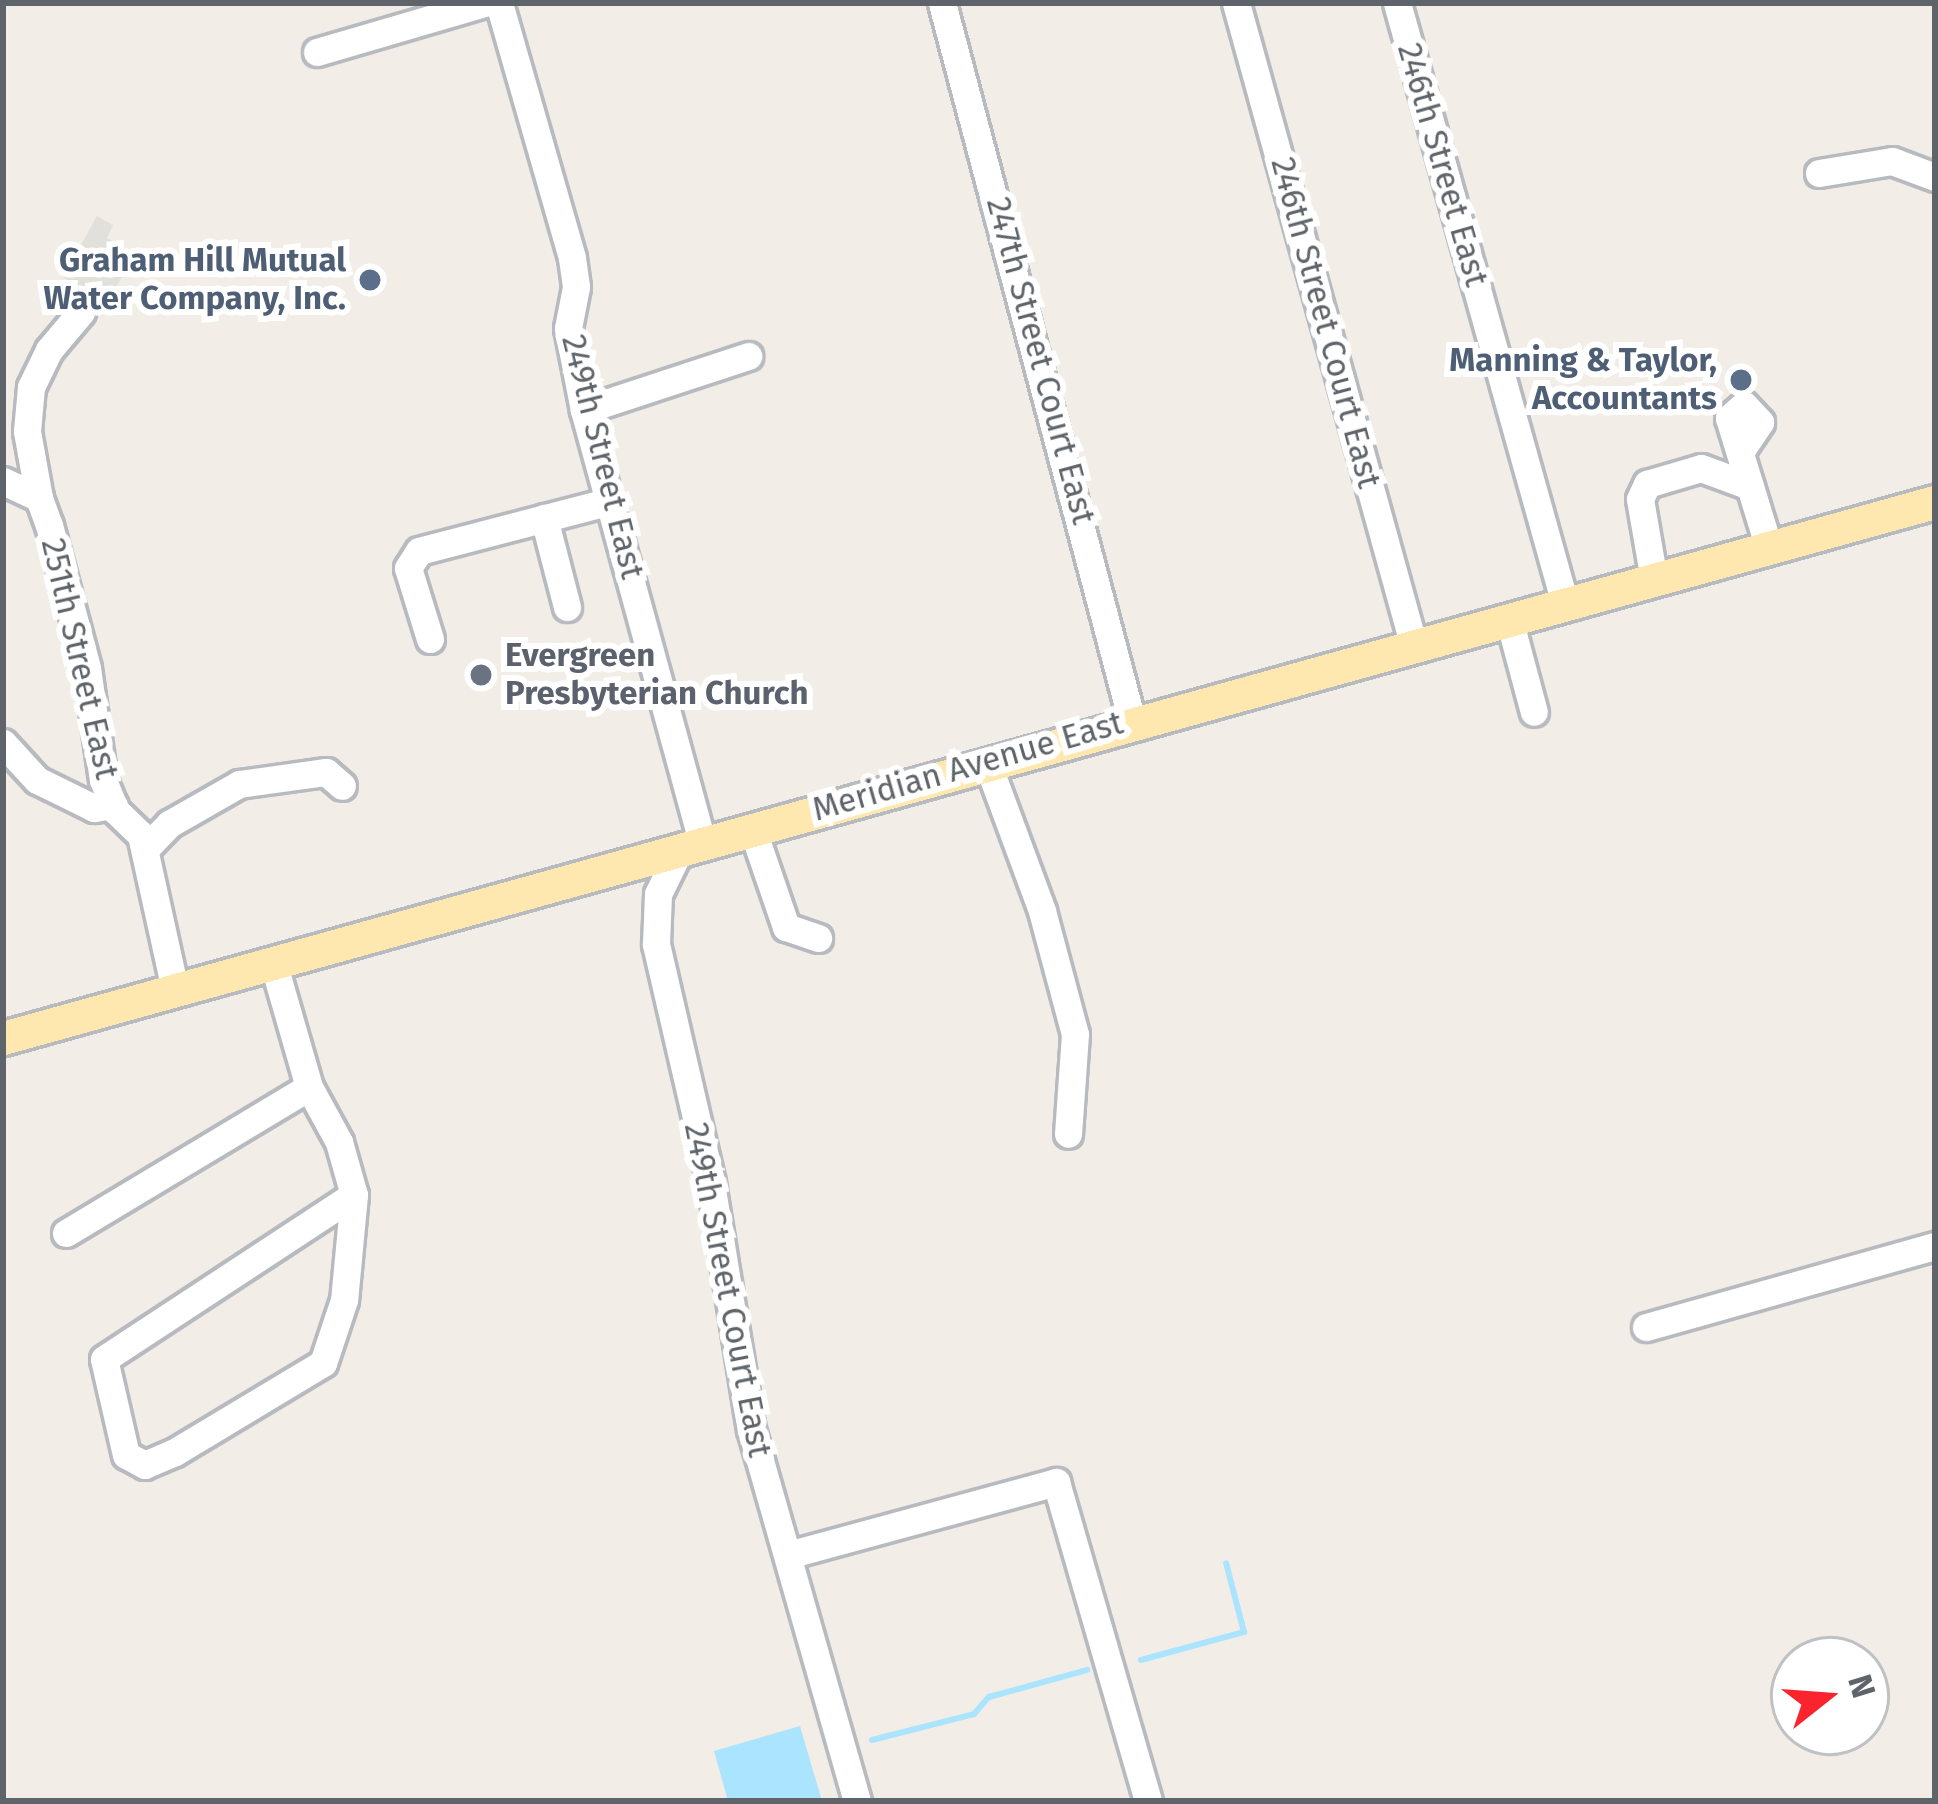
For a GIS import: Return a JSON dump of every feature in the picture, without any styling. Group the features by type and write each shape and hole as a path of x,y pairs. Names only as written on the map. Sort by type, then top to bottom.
{"main road":[{"name":"Meridian Avenue East","path":"3,1038 1413,643 1935,502"}],"street":[{"path":"317,52 485,3"},
{"name":"249th Street East","path":"499,3 572,258 577,286 568,328 584,410 611,501 692,844"},
{"name":"247th Street Court East","path":"942,3 1132,721"},
{"name":"246th Street Court East","path":"1236,3 1413,643"},
{"name":"246th Street East","path":"1397,3 1564,604"},
{"path":"1819,173 1892,161 1935,177"},
{"path":"39,498 27,431 32,387 49,350 81,313"},
{"path":"584,410 748,356"},
{"path":"1740,452 1769,548"},
{"path":"1654,580 1640,499 1647,484 1701,468 1750,486"},
{"name":"251th Street East","path":"3,481 39,498 86,668 113,805 145,849 176,990"},
{"path":"430,640 408,568 412,557 611,501"},
{"path":"544,518 567,607"},
{"path":"1509,619 1534,712"},
{"path":"3,742 37,780 94,808 113,805"},
{"path":"987,762 1029,873 1075,1034 1068,1134"},
{"path":"145,849 169,824 239,784 326,772 342,786"},
{"path":"752,828 786,927 818,938"},
{"name":"249th Street Court East","path":"692,844 658,894 660,968 711,1183 746,1407 856,1801"},
{"path":"273,962 309,1087 339,1142 354,1195 356,1242 323,1364 175,1452 145,1465 126,1455 104,1359 354,1195"},
{"path":"66,1233 309,1087"},
{"path":"1646,1327 1935,1246"},
{"path":"788,1555 1056,1482 1148,1801"}],"shaded area":[{"path":"97,216 113,225 107,238 135,253 108,302 63,277"}],"water":[{"path":"800,1726 822,1801 728,1801 714,1751"}],"waterway":[{"path":"1141,1660 1244,1632 1226,1563"},
{"path":"872,1740 974,1714 989,1697 1087,1670"}],"place":[{"name":"Graham Hill Mutual Water Company, Inc.","path":"370,280"},
{"name":"Manning & Taylor, Accountants","path":"1741,380"},
{"name":"Evergreen Presbyterian Church","path":"481,675"}]}
